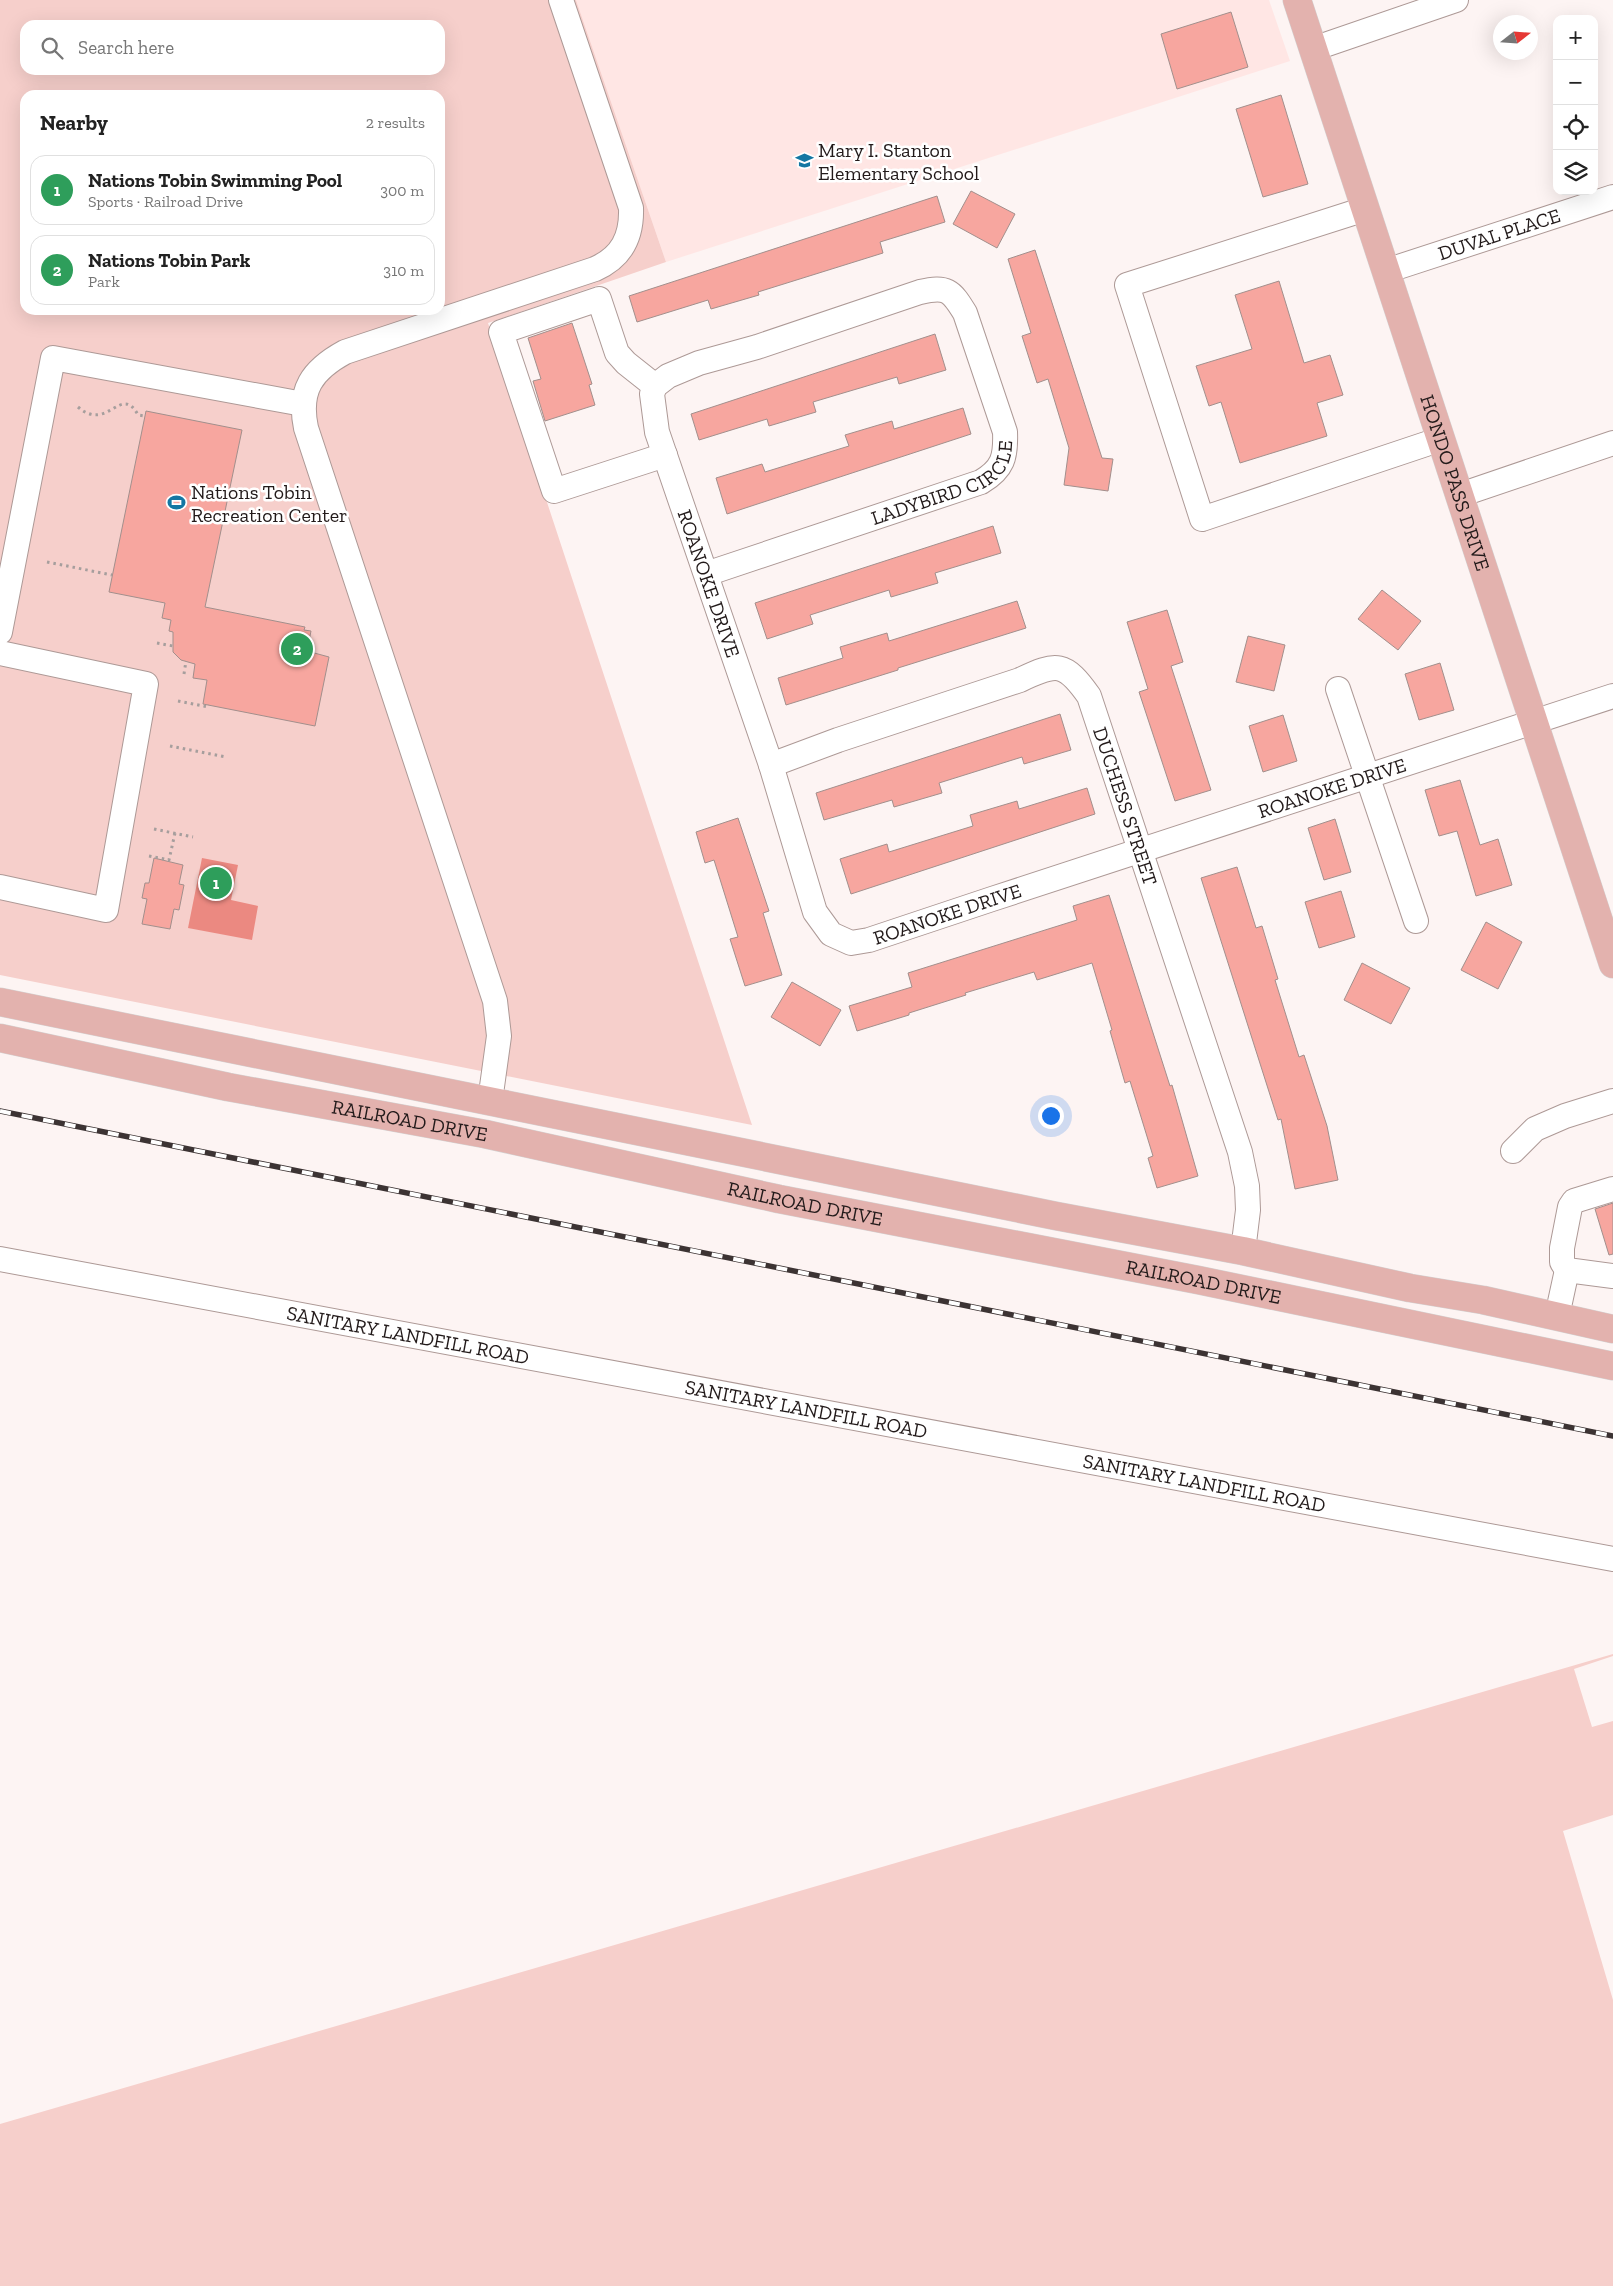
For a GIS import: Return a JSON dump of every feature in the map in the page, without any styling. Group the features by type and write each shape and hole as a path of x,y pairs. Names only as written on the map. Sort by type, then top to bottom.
{"main road":[{"name":"HONDO PASS DRIVE","path":"1297,0 1612,954"},
{"name":"RAILROAD DRIVE","path":"0,1002 1074,1220 1243,1251 1410,1288 1483,1300 1613,1329"},
{"name":"RAILROAD DRIVE","path":"0,1038 228,1087 485,1134 779,1199 1198,1280 1613,1366"},
{"path":"485,1134 490,1101"}],"street":[{"path":"490,1101 499,1036 495,1001 310,437 303,404 305,391 314,376 325,365 345,352 594,269 611,260 623,248 630,229 631,208 561,0"},
{"path":"1313,49 1456,0"},
{"name":"DUVAL PLACE","path":"1386,271 1613,197"},
{"path":"1366,209 1127,285 1202,519 1442,439"},
{"name":"LADYBIRD CIRCLE","path":"655,386 668,376 699,363 756,347 920,292 945,289 956,299 965,313 1004,432 1006,447 1001,466 981,482 706,574"},
{"path":"655,386 626,363 617,353 599,299 501,332 554,491 665,455"},
{"path":"0,632 52,358 303,404"},
{"name":"ROANOKE DRIVE","path":"655,386 652,394 652,404 657,432 771,765 815,912 831,934 844,941 851,943 869,940 1613,696"},
{"path":"1460,495 1613,443"},
{"path":"0,653 146,684 106,910 0,888"},
{"name":"DUCHESS STREET","path":"771,765 838,740 1020,680 1038,672 1057,667 1067,670 1076,677 1089,696 1240,1152 1247,1186 1248,1210 1243,1251"},
{"path":"1338,689 1416,921"},
{"path":"1513,1151 1535,1129 1565,1116 1613,1100"},
{"path":"1557,1316 1567,1270 1562,1262 1562,1248 1570,1207 1574,1201 1613,1189"},
{"name":"SANITARY LANDFILL ROAD","path":"0,1258 1613,1559"},
{"path":"1567,1270 1613,1276"}],"path":[{"path":"78,407 86,414 96,417 102,416 116,406 126,405 135,409 138,415 145,416"},
{"path":"47,562 112,576"},
{"path":"157,643 173,646"},
{"path":"184,674 186,661"},
{"path":"178,701 208,707 208,705"},
{"path":"170,746 226,757"},
{"path":"154,829 194,836"},
{"path":"149,856 169,860 175,833"}],"shaded area":[{"path":"0,0 576,0 666,262 488,323 752,1125 0,975"},
{"name":"Mary I. Stanton Elementary School","path":"576,0 1269,0 1290,61 666,262"},
{"path":"202,858 238,865 231,900 258,906 252,940 188,928"},
{"path":"1613,1654 1613,1656 1574,1669 1592,1727 1613,1721 1613,1815 1563,1831 1613,2000 1613,2286 0,2286 0,2124"}],"building":[{"path":"1231,12 1248,67 1177,89 1161,34"},
{"path":"1281,95 1308,184 1263,197 1236,109"},
{"path":"971,191 1015,214 997,248 953,224"},
{"path":"937,196 945,222 880,242 883,253 758,292 759,295 711,309 708,300 637,322 629,296"},
{"path":"1035,250 1102,458 1113,459 1108,491 1064,485 1069,448 1048,379 1037,383 1022,336 1031,333 1008,259"},
{"path":"1279,281 1304,363 1330,355 1343,395 1317,403 1327,436 1240,463 1221,402 1209,406 1196,366 1252,349 1235,295"},
{"path":"572,323 592,384 589,385 595,405 545,421 533,381 541,379 528,338"},
{"path":"935,334 946,370 899,384 897,377 813,402 816,412 769,426 767,419 699,440 691,414"},
{"path":"963,408 971,434 727,514 716,478 762,464 765,472 849,446 845,435 892,421 894,429"},
{"name":"Nations Tobin Recreation Center","path":"146,411 242,430 205,607 305,627 304,630 311,631 307,651 329,657 315,726 203,704 207,680 193,678 195,664 181,660 173,652 173,632 169,631 171,620 162,618 165,603 109,592"},
{"path":"993,526 1001,553 935,573 938,583 891,597 889,590 810,615 813,624 767,639 755,603"},
{"path":"1382,590 1421,621 1398,650 1358,619"},
{"path":"1017,601 1026,628 786,705 778,678 843,658 840,647 887,633 889,641"},
{"path":"1167,610 1183,662 1171,666 1211,790 1175,801 1139,692 1148,689 1127,622"},
{"path":"1248,636 1285,645 1274,691 1236,682"},
{"path":"1440,663 1454,710 1419,720 1405,674"},
{"path":"1060,714 1071,750 1024,764 1022,757 939,783 942,793 894,807 892,800 824,820 816,793"},
{"path":"1283,715 1297,761 1263,772 1249,726"},
{"path":"1460,780 1480,845 1498,839 1512,885 1476,896 1457,831 1439,836 1425,790"},
{"path":"1087,788 1095,814 851,894 840,859 887,844 889,852 973,826 970,815 1017,801 1019,809"},
{"path":"738,818 769,911 763,913 782,975 745,986 730,939 738,937 714,860 705,863 696,832"},
{"path":"1335,819 1351,872 1324,880 1308,828"},
{"path":"154,858 183,865 179,884 184,885 179,910 174,909 170,929 142,924 147,899 142,898 145,883 149,883"},
{"path":"1237,867 1256,928 1262,926 1278,979 1275,980 1299,1057 1304,1055 1327,1126 1338,1180 1295,1189 1281,1119 1278,1120 1201,878"},
{"path":"1341,891 1355,937 1319,948 1305,902"},
{"path":"1109,895 1170,1086 1172,1085 1198,1176 1157,1188 1148,1158 1153,1156 1130,1081 1125,1083 1110,1031 1112,1030 1092,963 1037,980 1034,972 965,993 966,995 857,1031 849,1006 912,987 908,973 1077,920 1073,906"},
{"path":"1486,922 1522,942 1498,989 1461,970"},
{"path":"1362,963 1410,988 1391,1024 1344,1000"},
{"path":"792,982 841,1010 820,1046 771,1017"},
{"path":"1613,1203 1613,1254 1609,1255 1595,1209"}],"railway":[{"path":"0,1111 1613,1436"}],"place":[{"name":"Mary I. Stanton Elementary School","path":"804,161"},
{"name":"Nations Tobin Recreation Center","path":"177,503"},
{"name":"Nations Tobin Park","path":"297,649"},
{"name":"Nations Tobin Swimming Pool","path":"216,883"}]}
